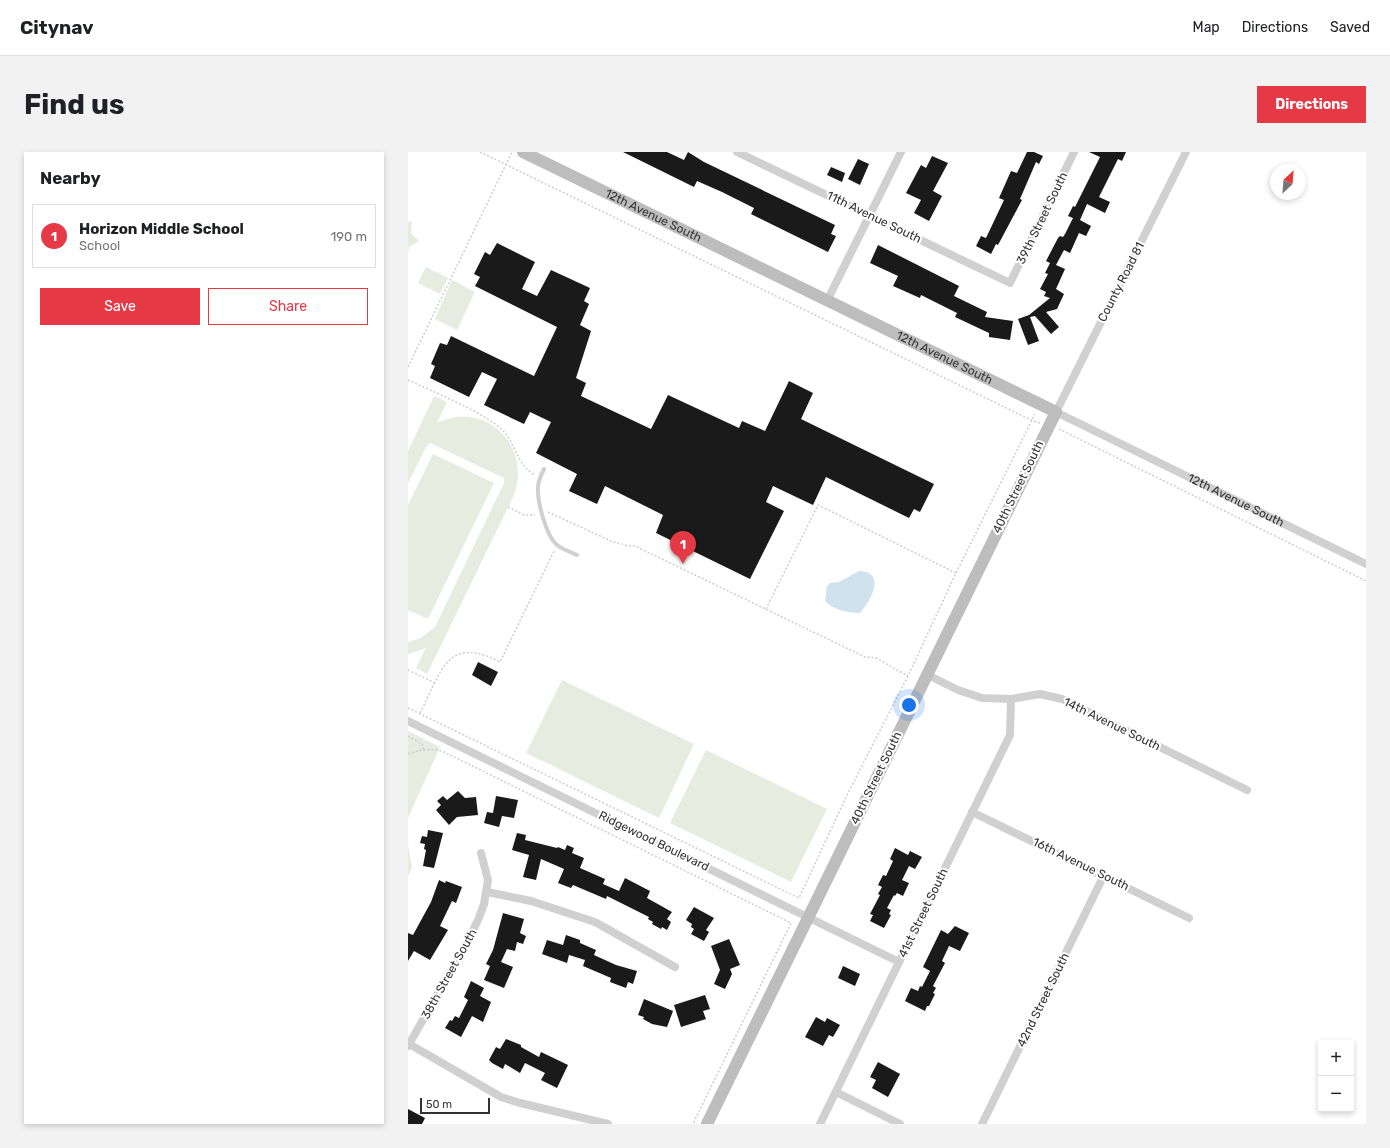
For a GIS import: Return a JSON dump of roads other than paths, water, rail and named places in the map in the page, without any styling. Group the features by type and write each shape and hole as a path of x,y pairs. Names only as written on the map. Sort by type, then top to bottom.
{"street":[{"name":"12th Avenue South","path":"522,152 1366,564"},
{"name":"11th Avenue South","path":"737,152 1010,283"},
{"path":"827,301 901,152"},
{"name":"39th Street South","path":"1010,283 1074,152"},
{"name":"County Road 81","path":"1056,412 1186,152"},
{"name":"40th Street South","path":"707,1124 926,674 1056,412"},
{"name":"14th Avenue South","path":"926,674 958,690 982,698 1011,699 1040,694 1062,699 1247,790"},
{"name":"41st Street South","path":"820,1124 1010,735 1011,699"},
{"name":"Ridgewood Boulevard","path":"408,721 809,916 899,962"},
{"name":"16th Avenue South","path":"972,812 1104,875 1189,918"},
{"name":"38th Street South","path":"408,1045 470,938 487,892 488,880 481,853"},
{"name":"42nd Street South","path":"982,1124 1104,875"},
{"path":"487,892 531,901 595,922 675,967"},
{"path":"408,1045 501,1097 586,1122 608,1124"},
{"path":"836,1092 900,1124"}],"lane":[{"path":"544,469 540,478 538,491 549,537 557,545 577,554"}],"water":[{"path":"859,571 873,576 875,582 872,595 860,613 832,607 825,601 827,586 830,583 839,582"}],"place":[{"name":"Horizon Middle School","path":"683,564"}]}
